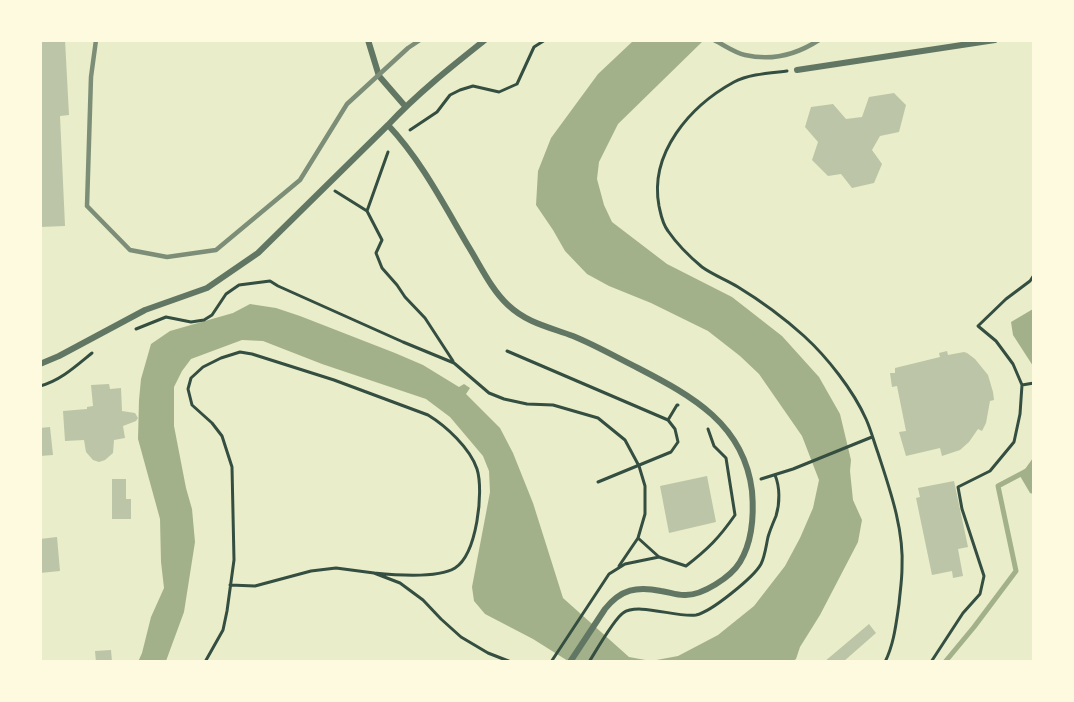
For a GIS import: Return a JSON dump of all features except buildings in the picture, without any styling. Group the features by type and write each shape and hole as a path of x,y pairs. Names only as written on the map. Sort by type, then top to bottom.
{"street":[{"path":"368,40 379,76 405,106"},
{"path":"40,364 145,310 207,288 258,253 405,106 485,40"},
{"path":"798,70 996,40"},
{"path":"388,125 410,150 490,284 516,313 532,323 574,336 604,350 666,382 697,402 716,417 728,431 740,452 751,482 753,512 747,544 741,559 726,578 690,595 651,589 632,590 617,596 605,609 570,662"}],"path":[{"path":"410,130 436,112 450,95 460,90 473,87 499,92 517,84 534,47 545,40"},
{"path":"798,70 735,81 701,104 686,118 667,149 661,165 657,184 662,223 704,268 769,307 805,336 840,376 866,419 895,508 901,540 903,567 896,628 885,662"},
{"path":"367,211 388,152"},
{"path":"326,185 367,211 382,240 376,253 382,268 425,318 454,363 489,393 527,404 553,405 598,418 625,440 639,466 645,486 645,514 638,538 618,568"},
{"path":"931,662 963,613 980,594 984,576 962,509 958,487 990,471 1014,442 1020,414 1022,386 1013,364 996,341 978,326 1034,275"},
{"path":"135,330 166,317 191,322 204,320 212,315 226,294 239,285 270,281 454,363"},
{"path":"40,386 49,384 73,369 97,349"},
{"path":"507,351 668,420 675,429 678,442 671,452 598,482"},
{"path":"205,662 223,630 230,585 234,560 232,467 222,436 212,423 192,405 188,389 191,378 203,367 240,352 252,354 399,403 441,423 458,440 477,468 481,489 476,531 467,554 456,567 437,574 394,575 336,568 311,571 255,586 230,585"},
{"path":"1022,386 1034,383"},
{"path":"668,420 677,405 686,408"},
{"path":"638,538 658,557 686,566 707,550 735,515 726,458 714,446 707,425"},
{"path":"751,482 793,469 872,437"},
{"path":"551,662 609,574 625,564 658,557"},
{"path":"374,573 400,584 423,600 461,637 488,653 511,662"},
{"path":"589,662 618,618"}],"shaded area":[{"path":"633,41 703,41 618,124 599,162 597,179 604,205 612,222 667,264 732,297 782,336 819,377 840,414 851,460 853,500 862,520 858,542 820,615 800,647 796,659 792,662 568,661 533,639 485,614 474,601 472,587 490,492 489,471 483,456 450,417 426,399 322,364 263,341 242,340 191,359 174,387 174,426 192,509 195,542 184,612 166,661 138,662 151,617 164,588 160,519 138,439 141,379 151,344 170,331 233,313 250,304 276,308 300,316 423,365 459,387 464,384 470,388 466,394 500,428 513,453 533,503 563,598 629,657 651,661 678,656 718,635 754,606 785,566 813,508 819,480 802,436 759,374 740,356 708,331 587,274 565,251 536,205 538,171 551,138 598,74"},
{"path":"1033,309 1033,366 1013,335 1011,322"},
{"path":"1033,458 1033,494 1030,493 1020,476"}],"waterway":[{"path":"945,662 1016,571 998,486 1034,467"}],"railway":[{"path":"96,40 91,77 87,206 130,250 167,257 216,250 300,180 347,104 408,48 420,40"},
{"path":"714,40 733,51 755,57 774,57 792,53 819,40"}]}
